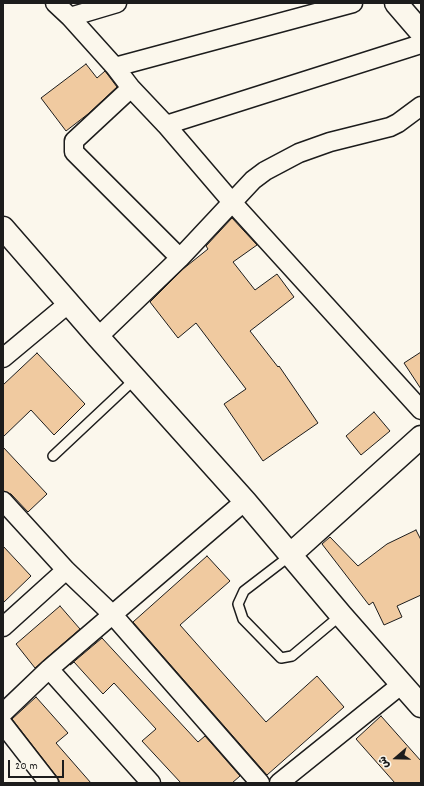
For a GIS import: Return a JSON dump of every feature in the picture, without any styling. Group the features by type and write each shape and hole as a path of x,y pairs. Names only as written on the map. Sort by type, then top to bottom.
{"main road":[{"path":"396,3 421,32"},
{"path":"3,228 98,337 245,501 341,615 421,706"},
{"path":"291,554 421,438"}],"street":[{"path":"55,3 70,17 115,67 131,88 166,125 231,201 421,410"},
{"path":"70,17 117,3"},
{"path":"115,67 353,3"},
{"path":"166,125 421,44"},
{"path":"131,88 74,141 74,152 180,258"},
{"path":"98,337 180,258 231,201 265,171 299,153 330,142 390,127 421,106"},
{"path":"3,358 69,303"},
{"path":"3,501 66,570 113,615 260,783"},
{"path":"3,714 49,669 245,501"},
{"path":"3,627 66,570"},
{"path":"49,669 151,783"},
{"path":"279,783 402,684"},
{"path":"3,724 49,783"}],"lane":[{"path":"53,456 136,379"},
{"path":"291,554 244,591 238,604 243,619 281,658 292,656 341,615"}],"building":[{"path":"86,64 97,78 105,71 117,87 88,114 66,131 41,98"},
{"path":"232,218 257,245 233,262 255,290 277,274 294,297 250,331 278,367 279,366 318,423 263,461 224,404 246,389 196,323 178,338 150,302 183,269 208,249 206,246"},
{"path":"421,352 421,389 404,363"},
{"path":"37,353 85,404 54,435 31,410 3,437 3,385"},
{"path":"374,412 390,431 361,455 346,436"},
{"path":"3,447 47,494 28,512 11,494 3,491"},
{"path":"416,530 421,540 421,595 397,606 402,617 384,625 373,602 369,605 322,544 330,537 358,566 387,544"},
{"path":"3,546 31,576 3,603"},
{"path":"207,556 230,581 180,625 266,722 317,676 344,707 267,775 133,622"},
{"path":"60,606 80,629 35,668 16,644"},
{"path":"102,638 198,742 205,736 240,776 232,783 181,783 142,741 156,729 114,683 103,694 74,662 70,665"},
{"path":"36,697 68,733 56,743 91,783 60,783 12,719"},
{"path":"381,716 421,761 421,783 395,783 356,739"}]}
